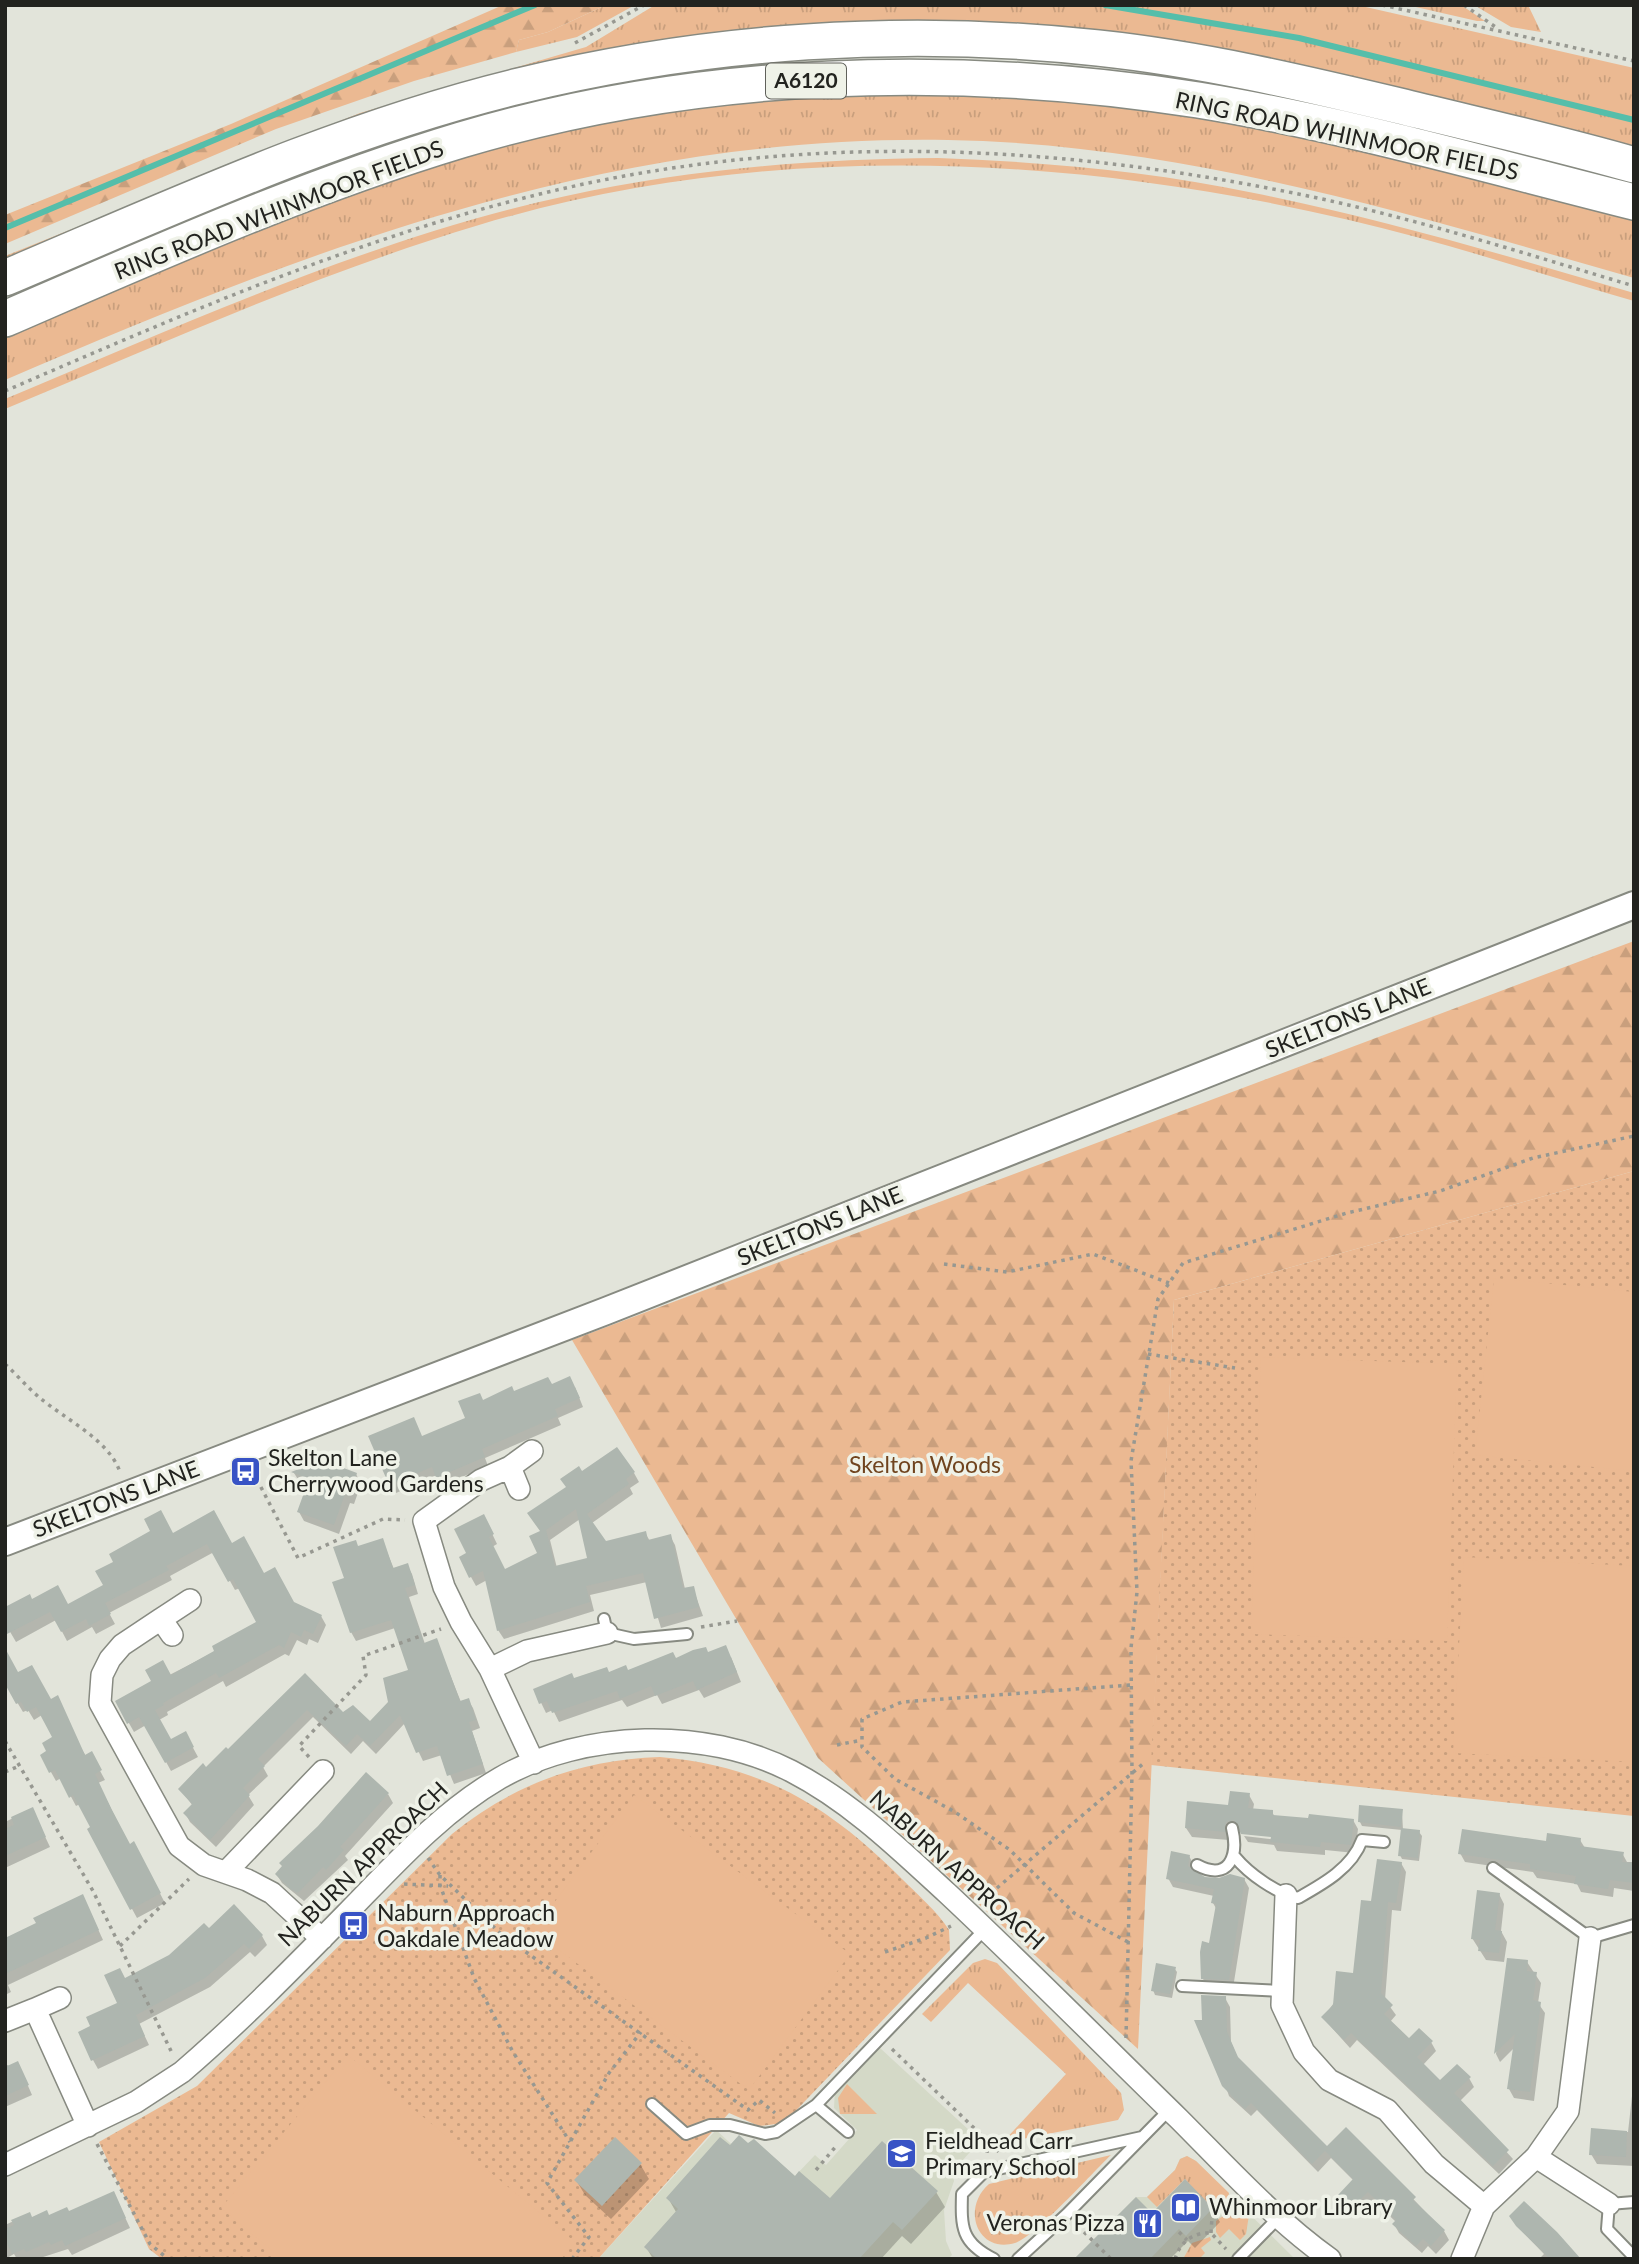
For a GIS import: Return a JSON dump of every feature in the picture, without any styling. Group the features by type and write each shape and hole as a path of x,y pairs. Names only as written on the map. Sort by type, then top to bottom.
{"highway":[{"name":"RING ROAD WHINMOOR FIELDS","path":"5,278 265,169 450,104 591,71 696,53 774,44 925,37 1098,48 1211,64 1308,84 1634,165"},
{"name":"RING ROAD WHINMOOR FIELDS","path":"5,319 284,202 464,139 638,99 768,83 871,77 997,79 1139,92 1289,118 1634,202"}],"street":[{"name":"SKELTONS LANE","path":"5,1542 1634,905"},
{"path":"532,1451 510,1467 481,1480 424,1521 444,1587 461,1622 490,1669 534,1763"},
{"path":"510,1467 519,1489"},
{"path":"190,1600 166,1627 122,1645 110,1659 102,1675 100,1703 171,1836 188,1856 272,1894 322,1939"},
{"path":"490,1669 527,1651 606,1626"},
{"name":"NABURN APPROACH","path":"5,2165 136,2102 182,2072 322,1939 416,1842 447,1814 477,1793 534,1763 593,1746 663,1741 700,1743 763,1760 797,1774 843,1803 877,1829 985,1929 1249,2188 1330,2259"},
{"path":"226,1872 323,1771"},
{"path":"1286,1895 1282,2005 1304,2052 1329,2080 1387,2110 1434,2164 1484,2206"},
{"path":"1462,2259 1484,2206 1536,2157 1568,2111 1590,1938"},
{"path":"5,2021 60,1998"},
{"path":"35,2009 88,2126"},
{"path":"1536,2157 1609,2204"}],"lane":[{"path":"606,1626 634,1639 687,1634"},
{"path":"1197,1865 1207,1870 1225,1867 1235,1857 1237,1847 1233,1828"},
{"path":"1235,1857 1242,1866 1286,1895 1298,1898 1320,1886 1357,1852 1362,1840 1384,1842"},
{"path":"1493,1868 1590,1938 1634,1925"},
{"path":"652,2104 686,2134 710,2125 730,2125 765,2134 790,2126 816,2105 985,1929"},
{"path":"1181,1986 1282,1991"},
{"path":"816,2105 848,2132"},
{"path":"1018,2259 1068,2214 1169,2110"},
{"path":"994,2259 967,2239 961,2219 962,2194 985,2172 1142,2137"},
{"path":"1634,2202 1609,2204 1607,2229 1634,2257"},
{"path":"1238,2259 1280,2216"}],"path":[{"path":"1382,5 1634,61"},
{"path":"1464,5 1499,29"},
{"path":"5,391 197,311 455,216 634,174 791,153 966,151 1084,160 1166,171 1308,196 1378,213 1634,286"},
{"path":"1105,2048 1113,2040 1125,2052 1132,1773 1131,1648 1137,1592 1131,1461 1158,1299 1183,1264 1262,1237 1440,1191 1533,1158 1634,1136"},
{"path":"944,1264 1007,1272 1093,1254 1169,1283"},
{"path":"1147,1353 1236,1368"},
{"path":"5,1364 39,1397 100,1446 117,1464 127,1495"},
{"path":"235,1453 239,1462 250,1457 256,1481 298,1558 383,1519 424,1521"},
{"path":"687,1634 703,1627 737,1621"},
{"path":"323,1771 299,1746 366,1675 363,1656 461,1622"},
{"path":"1128,1942 1074,1913 1025,1864 955,1812 895,1779 862,1747 862,1719 902,1702 1131,1685"},
{"path":"837,1745 862,1740"},
{"path":"5,1741 93,1891 182,2072"},
{"path":"885,1952 943,1931 968,1913 1144,1763"},
{"path":"5,1772 19,1766"},
{"path":"416,1842 450,1886 502,1935 748,2110 759,2100"},
{"path":"120,1946 204,1865"},
{"path":"440,1875 440,1885 474,1978 513,2052 570,2142"},
{"path":"376,1884 450,1886"},
{"path":"572,2259 589,2237 547,2183 609,2073 641,2032"},
{"path":"880,2038 1013,2165"},
{"path":"88,2126 150,2244 168,2259"},
{"path":"816,2170 848,2132"},
{"path":"986,2140 986,2153"},
{"path":"1211,2233 1211,2214 1226,2210 1249,2188"},
{"path":"1068,2214 1111,2259"},
{"path":"1179,2232 1187,2240"},
{"path":"1175,2259 1181,2244 1202,2232 1211,2233 1227,2250"}],"shaded area":[{"name":"Fieldhead Carr Primary School","path":"880,2048 983,2143 971,2151 952,2172 954,2181 944,2210 946,2241 952,2255 948,2259 598,2259 716,2130 740,2152 753,2139 795,2176 815,2155 826,2165 857,2130 834,2108 835,2089"},
{"path":"1187,2156 1196,2161 1295,2259 1074,2259 1136,2197 1147,2197 1175,2170 1180,2159"}],"green space":[{"path":"503,5 606,5 548,32 519,40 516,52 414,81 276,129 5,244 5,215 231,124"},
{"path":"606,5 635,5 577,37 516,52 519,40 548,32"},
{"path":"655,5 1357,5 1634,68 1634,152 1238,56 679,43 5,265 5,256 360,113 586,47"},
{"path":"1407,5 1461,5 1485,21 1477,21"},
{"path":"1474,5 1528,5 1541,32 1511,27"},
{"path":"884,89 1121,101 1287,132 1634,217 1634,278 1380,207 1209,169 1122,154 1035,144 948,140 823,143 701,156 582,178 464,208 348,244 233,286 5,380 5,333 278,218 468,152 662,108"},
{"path":"938,158 1097,169 1254,193 1350,214 1492,252 1634,293 1634,301 1385,229 1241,197 1132,181 1023,170 913,166 803,168 694,179 586,198 479,225 358,265 5,409 5,399 211,312 353,258 495,213 612,187 705,172 797,163"},
{"name":"Skelton Woods","path":"1634,941 1634,1171 1174,1300 1138,2049 818,1758 572,1340"},
{"path":"1634,1171 1634,1816 1151,1765 1174,1300"},
{"path":"1494,1278 1634,1292 1634,1471 1475,1455"},
{"path":"1261,1357 1457,1364 1447,1641 1251,1634"},
{"path":"1464,1557 1634,1566 1634,1762 1453,1753"},
{"path":"660,1757 732,1770 793,1794 821,1811 875,1853 927,1903 949,1930 950,1950 784,2123 759,2126 729,2113 598,2259 162,2259 149,2249 99,2142 197,2086 452,1834 475,1816 524,1788 575,1769 602,1763"},
{"path":"634,1795 850,1954 749,2090 533,1931"},
{"path":"985,1959 997,1963 1121,2093 1124,2110 1118,2120 1002,2143 1066,2074 968,1983 931,2022 922,2014 973,1963"},
{"path":"348,2055 575,2242 561,2259 282,2259 221,2208"},
{"path":"847,2084 877,2114 840,2114 838,2098"},
{"path":"1111,2155 1036,2229 1015,2243 1002,2245 991,2242 977,2227 976,2205 989,2184"},
{"path":"1187,2156 1196,2161 1229,2193 1225,2208 1213,2211 1185,2179 1157,2207 1147,2197 1175,2170 1180,2159"},
{"path":"1239,2204 1249,2215 1246,2234 1240,2240 1229,2229 1220,2238 1216,2232 1216,2221"},
{"path":"1210,2237 1211,2240 1201,2248 1205,2253 1199,2259 1183,2259 1192,2243"}],"building":[{"path":"570,1376 580,1398 555,1409 558,1416 482,1449 485,1457 436,1478 432,1467 389,1485 368,1436 414,1417 422,1436 465,1418 458,1401 480,1393 483,1400 512,1386 514,1391 548,1377 552,1384"},
{"path":"617,1447 635,1472 626,1479 629,1484 587,1514 606,1541 646,1531 648,1540 671,1534 683,1588 694,1586 699,1607 654,1619 643,1573 586,1586 590,1602 497,1631 483,1571 469,1578 459,1557 466,1553 454,1529 484,1514 494,1534 489,1537 505,1569 537,1553 529,1536 540,1531 527,1513 566,1487 560,1479 579,1466 582,1471","holes":["576,1509 587,1558 555,1566 546,1530"]},
{"path":"322,1460 357,1473 349,1496 345,1494 334,1525 297,1512 309,1479 291,1472"},
{"path":"161,1510 173,1533 214,1510 232,1543 244,1536 264,1573 275,1567 294,1602 322,1615 313,1634 304,1630 301,1637 291,1632 284,1648 279,1645 219,1678 216,1673 155,1710 171,1739 186,1731 194,1747 165,1763 139,1717 127,1724 115,1701 151,1681 145,1670 163,1660 171,1675 214,1651 212,1646 256,1622 233,1579 228,1582 207,1544 166,1566 169,1570 105,1603 111,1614 89,1626 86,1619 61,1632 50,1612 5,1635 5,1607 30,1594 32,1599 58,1585 68,1604 103,1585 95,1571 113,1562 109,1554 150,1531 144,1519"},
{"path":"383,1538 393,1568 408,1563 415,1585 405,1588 424,1643 437,1638 460,1701 469,1698 476,1720 469,1722 483,1764 447,1776 437,1746 416,1753 400,1715 370,1746 357,1734 346,1746 307,1710 258,1759 265,1766 243,1788 250,1795 210,1840 183,1813 192,1804 178,1789 203,1763 206,1767 226,1747 228,1749 305,1673 343,1712 353,1705 370,1721 388,1702 383,1678 408,1670 391,1620 350,1633 332,1582 344,1578 333,1547 356,1540 358,1546"},
{"path":"726,1645 737,1672 697,1690 693,1681 655,1696 651,1686 620,1699 617,1691 552,1713 547,1701 539,1704 533,1689 572,1673 574,1678 607,1667 609,1672 626,1665 628,1670 673,1652 676,1658 693,1650 706,1647 708,1652"},
{"path":"5,1648 18,1672 32,1665 51,1699 58,1695 85,1755 92,1751 102,1770 95,1774 112,1810 130,1844 134,1841 161,1893 130,1910 87,1829 90,1827 73,1795 69,1798 55,1770 49,1773 40,1755 46,1751 42,1743 52,1737 36,1707 27,1712 21,1702 16,1704 5,1684"},
{"path":"366,1772 389,1793 340,1847 344,1850 326,1870 323,1867 298,1893 290,1889 275,1874 282,1866 279,1863 318,1826"},
{"path":"1230,1791 1250,1793 1248,1808 1273,1810 1273,1815 1308,1818 1309,1814 1354,1819 1351,1845 1321,1842 1320,1847 1270,1842 1271,1837 1241,1834 1234,1820 1226,1822 1225,1832 1185,1828 1187,1801 1228,1805"},
{"path":"1359,1805 1403,1809 1401,1827 1358,1822"},
{"path":"33,1807 46,1837 5,1856 5,1829 14,1825 11,1817"},
{"path":"1401,1828 1420,1830 1418,1858 1398,1856"},
{"path":"1462,1829 1546,1841 1547,1833 1581,1838 1580,1846 1624,1852 1622,1862 1634,1863 1634,1883 1610,1880 1608,1889 1574,1884 1576,1876 1530,1869 1530,1864 1458,1854"},
{"path":"1171,1851 1190,1855 1188,1866 1205,1877 1219,1878 1230,1874 1245,1878 1229,1980 1201,1979 1200,1952 1202,1941 1209,1943 1216,1904 1211,1903 1214,1889 1166,1879"},
{"path":"1377,1859 1402,1862 1396,1903 1388,1902 1381,1993 1393,2005 1384,2014 1409,2038 1419,2028 1433,2041 1417,2057 1440,2080 1457,2064 1471,2077 1454,2093 1509,2150 1493,2166 1351,2033 1344,2040 1321,2017 1333,2005 1336,1971 1353,1973 1361,1900 1371,1901"},
{"path":"1477,1890 1500,1893 1495,1930 1502,1931 1499,1953 1478,1951 1480,1940 1471,1939"},
{"path":"83,1894 99,1930 5,1974 5,1938 36,1923 33,1918"},
{"path":"234,1904 263,1935 249,1949 244,1944 205,1978 136,2015 145,2036 91,2061 78,2032 90,2026 86,2017 117,2003 104,1975 120,1968 125,1978 169,1955 204,1923 209,1928"},
{"path":"1507,1958 1528,1960 1527,1971 1537,1972 1533,2000 1541,2002 1530,2092 1507,2089 1515,2034 1494,2054"},
{"path":"1156,1963 1176,1967 1170,1994 1151,1991"},
{"path":"1201,1995 1226,1996 1227,2032 1238,2057 1327,2146 1346,2127 1416,2197 1413,2200 1445,2230 1431,2246 1423,2239 1416,2246 1392,2224 1396,2220 1368,2192 1352,2208 1338,2195 1353,2179 1325,2151 1312,2164 1251,2103 1245,2109 1222,2086 1194,2020 1202,2020"},
{"path":"18,2061 29,2085 5,2096 5,2067"},
{"path":"1591,2128 1627,2131 1626,2157 1589,2155"},
{"path":"739,2135 748,2143 754,2139 795,2176 799,2171 830,2198 882,2141 938,2191 902,2230 893,2222 859,2259 657,2259 644,2247 678,2209 666,2198 720,2137 730,2145"},
{"path":"615,2137 642,2163 602,2206 574,2180"},
{"path":"1185,2179 1213,2208 1186,2236 1179,2229 1150,2259 1074,2259 1136,2197 1152,2213"},
{"path":"114,2191 126,2218 65,2246 62,2240 12,2254 5,2239 5,2229 14,2225 11,2220 30,2212 32,2217 47,2210 49,2215 67,2207 69,2211"},
{"path":"1524,2201 1581,2259 1550,2259 1516,2226 1509,2216"}],"waterway":[{"path":"5,228 535,5"},
{"path":"1105,5 1299,38 1634,120"}],"place":[{"name":"Skelton Lane Cherrywood Gardens","path":"245,1471"},
{"name":"Naburn Approach Oakdale Meadow","path":"354,1926"},
{"name":"Fieldhead Carr Primary School","path":"902,2154"},
{"name":"Whinmoor Library","path":"1186,2207"},
{"name":"Veronas Pizza","path":"1148,2223"}]}
